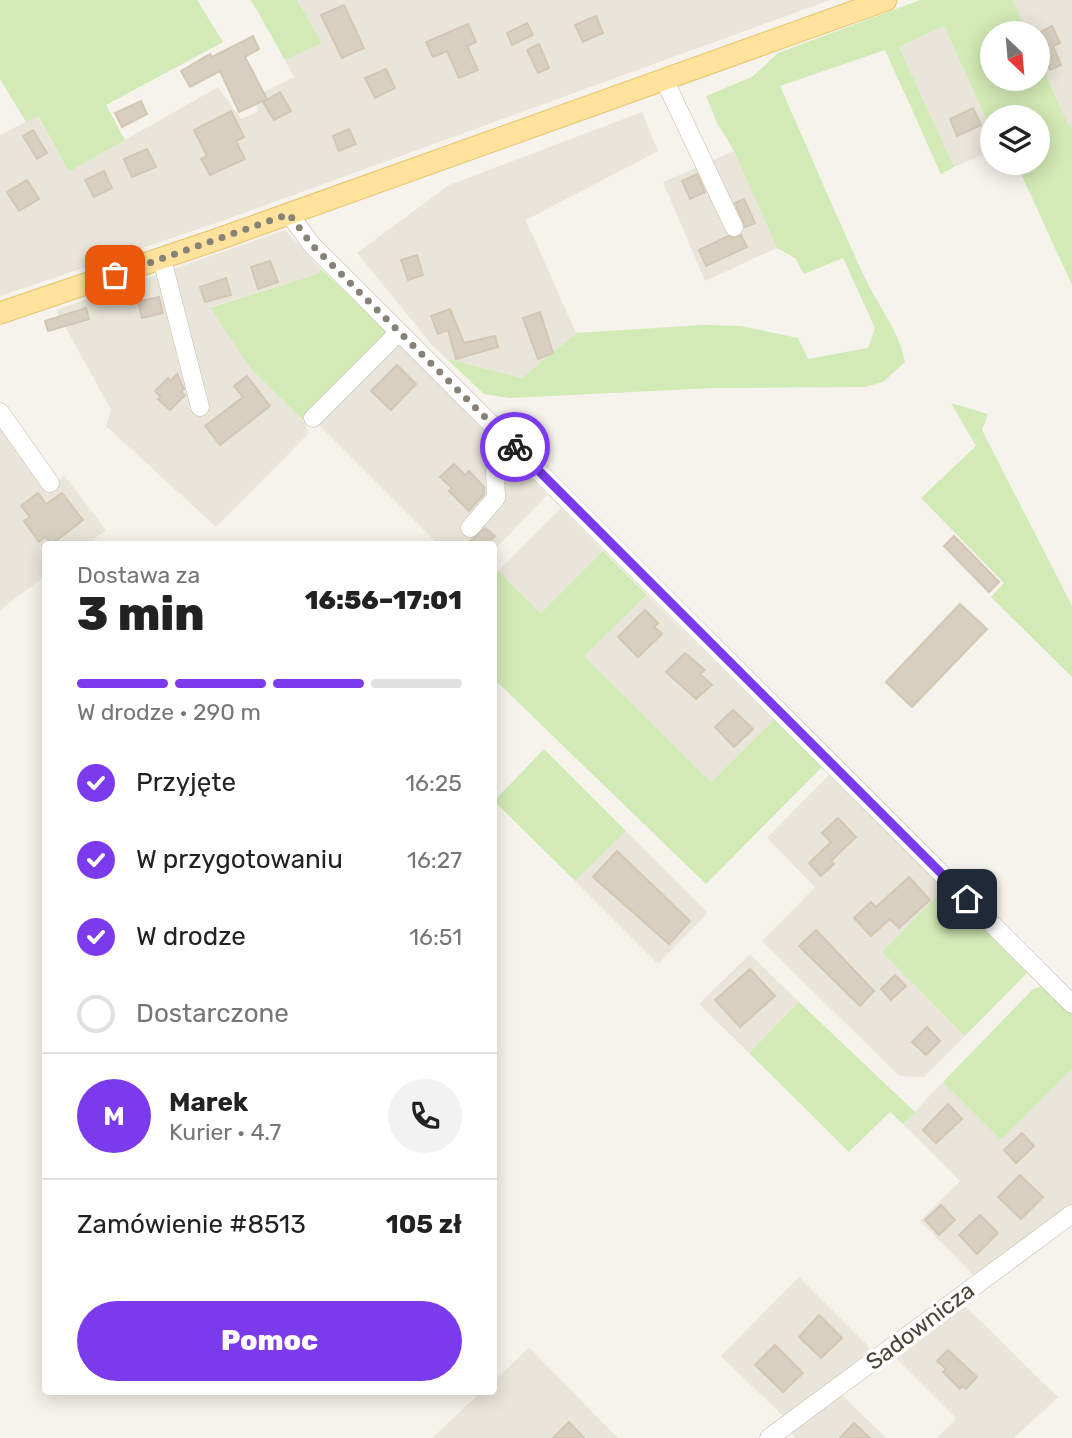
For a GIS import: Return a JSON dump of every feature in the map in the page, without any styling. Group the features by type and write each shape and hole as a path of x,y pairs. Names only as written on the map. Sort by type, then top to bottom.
{"main road":[{"path":"0,313 162,259 886,0"}],"street":[{"path":"664,79 734,227"},
{"path":"289,214 312,245 1072,1004"},
{"path":"162,259 200,407"},
{"path":"313,418 399,332"},
{"path":"0,412 50,483"},
{"path":"470,528 496,498 495,471 518,450"},
{"name":"Sadownicza","path":"778,1435 1072,1214"}],"shaded area":[{"path":"297,0 830,0 219,222 0,296 0,135 37,116 69,172 218,87 241,119 258,111 254,97 294,77 285,60 322,43"},
{"path":"1013,0 1072,0 1072,124 1068,126 1050,85 1050,21 1022,21"},
{"path":"944,26 980,106 980,156 954,167 899,47"},
{"path":"642,112 658,151 526,220 576,333 522,378 447,359 433,346 357,253 449,185"},
{"path":"734,151 777,248 705,281 663,182"},
{"path":"285,230 320,268 320,273 211,307 252,370 303,420 309,433 216,527 106,426 111,410 56,310"},
{"path":"398,343 547,495 497,547 497,541 435,541 318,424"},
{"path":"0,422 49,490 64,475 106,530 91,541 42,541 42,578 0,610"},
{"path":"561,508 603,551 541,613 498,571"},
{"path":"647,595 774,720 711,782 584,656"},
{"path":"829,775 944,889 882,952 965,1036 924,1077 899,1076 762,941 815,887 767,838"},
{"path":"626,831 708,913 658,964 575,881"},
{"path":"750,954 799,1002 749,1053 699,1004"},
{"path":"1072,1069 1072,1205 974,1276 920,1221 960,1181 903,1124 943,1082 1001,1140"},
{"path":"799,1277 869,1347 869,1356 785,1418 721,1356"},
{"path":"965,1306 1058,1397 1014,1438 937,1438 956,1418 896,1358"},
{"path":"529,1347 618,1438 432,1438 478,1395 497,1395 497,1378"},
{"path":"841,1394 886,1438 795,1438 791,1433"}],"green space":[{"path":"0,0 197,0 223,42 106,105 125,140 69,172 38,116 26,122 0,79"},
{"path":"251,0 297,0 322,43 285,60"},
{"path":"920,0 1013,0 1022,21 980,21 980,91 1050,91 1050,84 1068,125 1072,124 1072,285 1022,175 1050,175 1050,105 980,106 944,26 899,47 954,167 941,174 885,50 780,86 866,280 894,331 902,352 905,362 883,382 865,387 714,388 509,398 484,394 447,359 522,378 576,333 703,325 741,326 798,338 808,359 868,348 875,328 843,258 804,274 795,258 777,248 706,96 752,77 778,53"},
{"path":"320,268 389,333 303,420 252,370 210,308 320,273"},
{"path":"951,403 988,414 982,430 1072,606 1072,677 991,597 1004,583 921,498 976,446"},
{"path":"603,551 647,595 584,656 711,782 774,720 822,767 706,884 497,682 497,572 541,613"},
{"path":"544,749 626,831 575,881 497,804 497,798"},
{"path":"944,889 1027,973 965,1036 882,952"},
{"path":"1045,984 1072,1013 1072,1069 1001,1140 943,1082 1032,990"},
{"path":"799,1002 915,1112 903,1124 890,1112 849,1152 749,1053"}],"building":[{"path":"344,5 364,48 342,58 321,15"},
{"path":"596,16 603,33 583,42 575,25"},
{"path":"527,23 533,35 512,45 507,33"},
{"path":"468,24 476,42 467,46 478,70 459,78 447,51 433,57 426,42"},
{"path":"1052,26 1060,43 1053,46 1061,65 1050,70"},
{"path":"253,36 259,49 245,57 267,99 239,112 220,71 190,87 181,71 210,54 212,57"},
{"path":"539,44 549,68 538,73 527,50"},
{"path":"386,69 395,88 375,98 365,78"},
{"path":"280,92 291,111 274,120 263,102"},
{"path":"141,101 147,114 122,127 115,113"},
{"path":"973,108 980,125 957,136 950,119"},
{"path":"231,111 244,137 236,141 245,159 210,175 201,159 207,156 194,130"},
{"path":"349,129 356,144 339,151 333,136"},
{"path":"33,130 47,153 37,159 23,136"},
{"path":"147,149 156,167 132,177 124,159"},
{"path":"104,171 112,188 94,197 85,180"},
{"path":"697,174 705,192 690,199 682,181"},
{"path":"27,180 39,199 19,211 7,192"},
{"path":"744,199 755,223 745,227 735,203"},
{"path":"741,235 747,247 706,266 699,250 728,236 734,238"},
{"path":"417,255 423,275 408,280 401,260"},
{"path":"270,261 278,282 258,289 251,267"},
{"path":"226,278 231,295 205,302 200,287"},
{"path":"159,297 163,313 142,318 138,302"},
{"path":"86,308 89,319 48,331 45,321"},
{"path":"450,309 464,343 495,336 498,347 456,359 448,330 438,334 431,316"},
{"path":"540,312 553,353 538,359 523,318"},
{"path":"397,365 416,384 391,410 371,391"},
{"path":"177,374 184,389 181,392 185,395 170,410 158,399 161,397 155,391 168,378 170,381"},
{"path":"247,376 270,406 220,445 205,426 243,397 234,386"},
{"path":"454,464 465,475 469,471 484,487 484,494 469,511 449,491 452,488 440,477"},
{"path":"38,493 46,504 62,493 83,520 56,541 49,541 45,537 39,542 24,521 30,517 21,506"},
{"path":"485,528 495,536 490,541 470,541"},
{"path":"954,536 999,582 989,592 944,546"},
{"path":"960,604 987,629 912,707 886,682"},
{"path":"645,610 658,623 654,627 662,634 638,657 618,637"},
{"path":"685,653 705,670 700,674 712,685 696,699 666,672"},
{"path":"733,710 753,729 734,747 715,727"},
{"path":"838,818 856,837 831,861 834,864 821,876 809,863 831,842 822,833"},
{"path":"617,851 690,921 669,944 593,877"},
{"path":"909,877 930,900 899,928 890,919 871,936 854,918 871,902 876,907"},
{"path":"816,930 874,991 860,1006 799,946"},
{"path":"750,969 775,996 740,1027 715,1000"},
{"path":"895,975 906,986 891,1000 881,989"},
{"path":"927,1027 940,1041 926,1055 912,1042"},
{"path":"948,1104 962,1119 936,1143 923,1130"},
{"path":"1022,1133 1034,1146 1016,1163 1004,1150"},
{"path":"1020,1175 1043,1197 1021,1219 998,1197"},
{"path":"941,1205 955,1220 939,1235 925,1220"},
{"path":"980,1215 998,1233 977,1254 959,1235"},
{"path":"819,1315 842,1338 821,1358 799,1337"},
{"path":"775,1345 803,1373 783,1392 755,1365"},
{"path":"948,1350 977,1377 966,1389 962,1386 960,1389 943,1372 946,1369 937,1361"},
{"path":"569,1422 584,1438 553,1438"},
{"path":"854,1423 870,1438 840,1438"}],"way so far":[{"path":"115,275 289,214 312,245 515,447"}],"route":[{"path":"515,447 967,899"}]}
